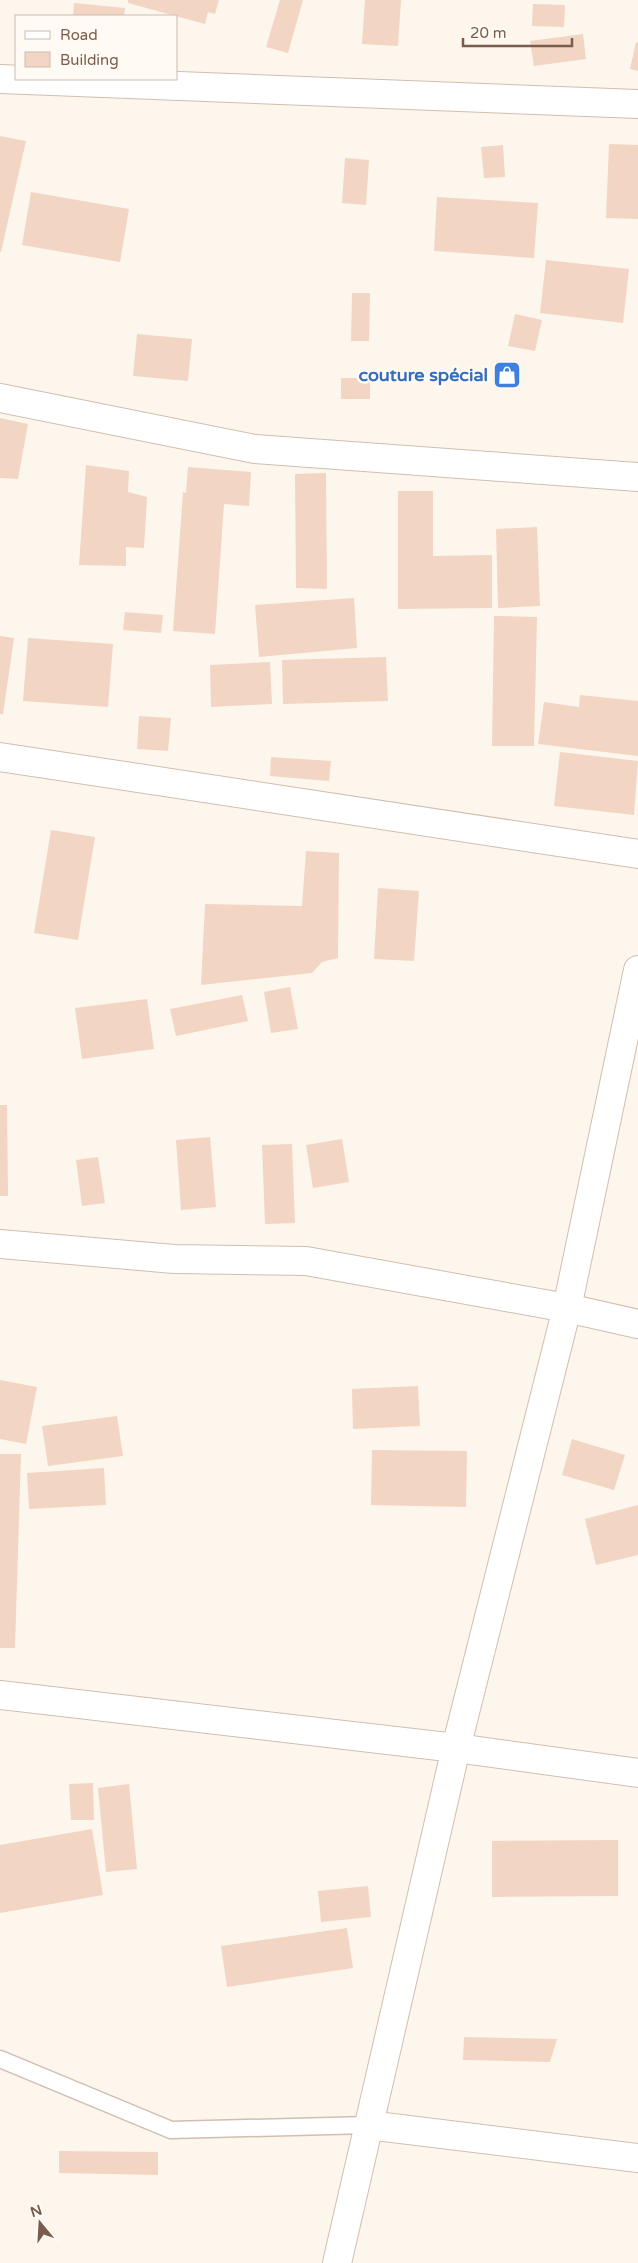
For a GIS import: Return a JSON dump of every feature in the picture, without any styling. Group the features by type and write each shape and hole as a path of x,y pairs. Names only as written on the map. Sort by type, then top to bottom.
{"street":[{"path":"0,79 15,80"},
{"path":"26,80 638,104"},
{"path":"0,398 255,449 638,477"},
{"path":"0,757 638,854"},
{"path":"337,2263 456,1748 568,1308 638,970"},
{"path":"0,1244 174,1259 306,1261 568,1308 638,1324"},
{"path":"0,1695 456,1748 638,1773"},
{"path":"368,2125 638,2158"}],"lane":[{"path":"0,2060 172,2130 368,2125"}],"building":[{"path":"128,0 219,0 215,14 208,12 205,24 178,17 178,15 128,3"},
{"path":"280,0 303,0 288,53 266,47"},
{"path":"365,0 401,0 398,46 362,44"},
{"path":"74,3 125,8 124,15 73,15"},
{"path":"533,4 565,5 564,27 532,26"},
{"path":"583,34 586,59 534,66 530,41"},
{"path":"636,42 638,43 638,71 630,69"},
{"path":"0,136 26,141 1,252 0,252"},
{"path":"609,144 638,145 638,219 606,218"},
{"path":"503,145 505,177 484,178 481,147"},
{"path":"345,158 369,160 366,205 342,203"},
{"path":"31,192 129,209 120,262 22,245"},
{"path":"437,197 538,203 534,258 434,251"},
{"path":"546,260 629,269 623,323 540,313"},
{"path":"352,293 370,293 369,341 351,341"},
{"path":"515,314 542,320 535,351 508,346"},
{"path":"137,334 192,339 188,381 133,376"},
{"path":"341,378 370,378 370,399 341,399"},
{"path":"0,418 28,424 18,479 0,478"},
{"path":"86,465 129,471 128,492 147,497 144,548 126,547 126,566 79,565"},
{"path":"188,467 251,472 249,506 224,504 215,634 173,631 183,492 186,493"},
{"path":"326,473 327,589 296,588 295,474"},
{"path":"398,491 433,491 433,556 492,555 492,608 398,609"},
{"path":"537,527 540,606 498,608 496,529"},
{"path":"354,598 357,648 259,657 255,605"},
{"path":"125,612 163,615 161,633 123,630"},
{"path":"494,616 537,617 534,746 492,746"},
{"path":"0,636 14,638 3,714 0,714"},
{"path":"28,638 113,644 108,707 23,701"},
{"path":"386,657 388,701 283,704 282,660"},
{"path":"270,662 272,704 211,707 210,665"},
{"path":"580,695 638,701 638,756 538,744 544,702 579,707"},
{"path":"139,716 171,718 168,751 137,749"},
{"path":"560,752 638,761 634,815 554,806"},
{"path":"271,757 331,761 329,781 270,776"},
{"path":"51,830 95,837 78,940 34,933"},
{"path":"306,851 339,853 338,958 322,962 312,973 201,985 205,904 302,906"},
{"path":"378,888 419,891 414,961 374,959"},
{"path":"290,987 298,1029 271,1033 264,992"},
{"path":"242,995 248,1021 176,1036 170,1009"},
{"path":"147,999 154,1049 82,1059 75,1008"},
{"path":"0,1105 7,1105 8,1196 0,1196"},
{"path":"210,1137 216,1207 181,1210 176,1140"},
{"path":"342,1139 349,1182 313,1188 306,1145"},
{"path":"292,1144 295,1223 265,1224 262,1145"},
{"path":"98,1157 105,1203 82,1206 76,1160"},
{"path":"0,1380 37,1387 26,1444 0,1439"},
{"path":"418,1386 420,1426 353,1429 352,1389"},
{"path":"117,1416 123,1456 48,1466 42,1426"},
{"path":"572,1439 625,1455 614,1490 562,1475"},
{"path":"372,1450 467,1451 466,1507 371,1505"},
{"path":"0,1454 21,1454 15,1648 0,1648"},
{"path":"104,1468 106,1505 29,1509 27,1473"},
{"path":"638,1505 638,1555 596,1565 585,1519"},
{"path":"93,1783 94,1820 71,1820 69,1784"},
{"path":"129,1784 137,1869 106,1872 98,1788"},
{"path":"92,1829 103,1895 0,1913 0,1845"},
{"path":"618,1840 618,1896 492,1897 492,1841"},
{"path":"368,1886 371,1917 321,1922 318,1891"},
{"path":"347,1928 353,1968 227,1987 221,1946"},
{"path":"464,2037 557,2039 550,2062 463,2060"},
{"path":"59,2151 158,2152 158,2175 59,2173"}],"place":[{"name":"couture spécial","path":"507,375"}]}
